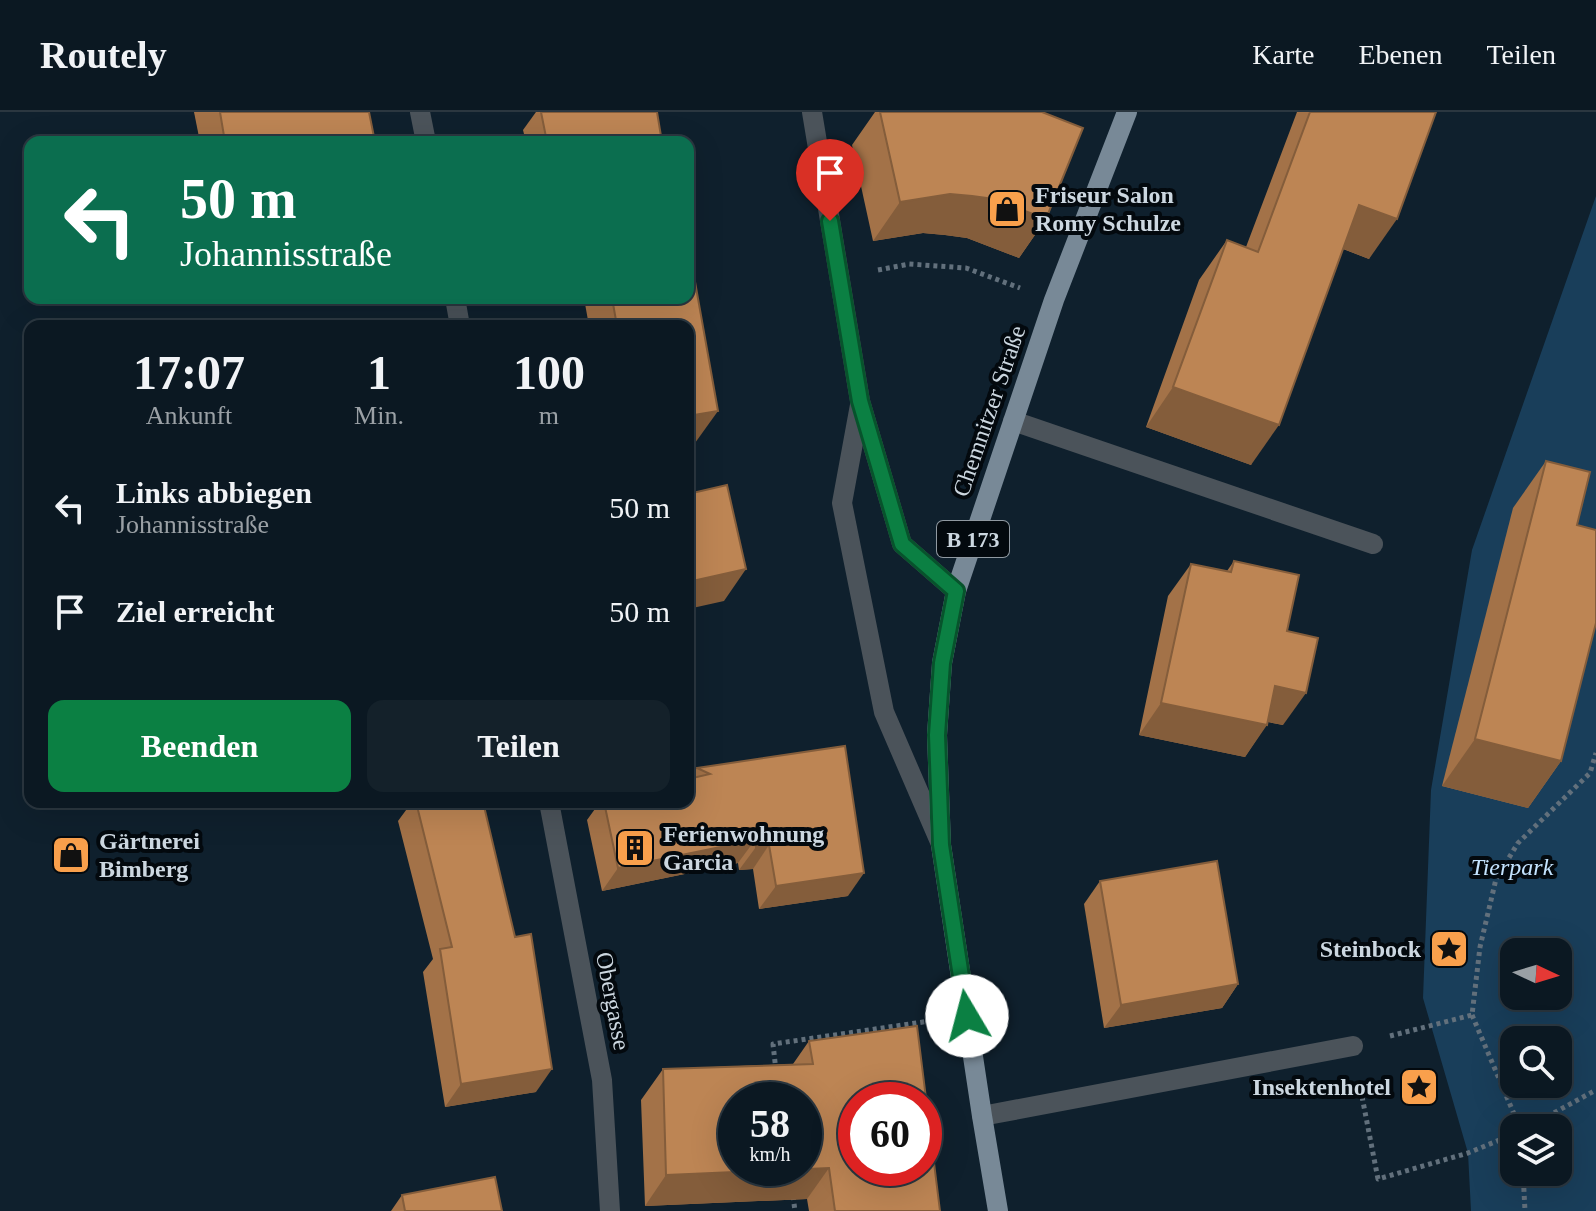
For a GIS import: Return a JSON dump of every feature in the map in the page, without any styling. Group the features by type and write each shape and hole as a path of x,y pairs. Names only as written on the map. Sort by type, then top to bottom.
{"main road":[{"name":"Chemnitzer Straße","path":"998,1211 941,845 937,735 942,663 956,591 1013,421 1054,300 1127,112"}],"street":[{"path":"420,112 425,136"},
{"path":"812,112 860,401 902,544 956,591"},
{"path":"860,401 842,503 884,712 941,845"},
{"path":"1013,421 1373,544"},
{"name":"Obergasse","path":"550,808 602,1080 610,1211"},
{"path":"982,1116 1353,1046"}],"path":[{"path":"839,276 909,264 966,268 1054,300"},
{"path":"1517,1114 1472,1015 1480,947 1496,879 1518,843 1590,773 1596,753"},
{"path":"1472,1015 1353,1046 1378,1179 1468,1153 1500,1140"},
{"path":"776,1072 773,1044 967,1016"},
{"path":"1550,1114 1596,1090"},
{"path":"792,1186 795,1211"},
{"path":"1524,1186 1525,1211"}],"green space":[{"name":"Tierpark","path":"1596,196 1596,1211 1471,1211 1468,1153 1423,998 1431,790 1472,550"}],"building":[{"path":"220,112 369,112 374,136 224,136"},
{"path":"541,112 657,112 661,136 546,136"},
{"path":"880,112 1042,112 1083,128 1046,219 994,199 972,196 950,194 900,202"},
{"path":"1310,112 1436,112 1397,219 1359,205 1279,425 1173,387 1227,240 1258,252"},
{"path":"694,276 718,411 694,415 694,320 616,320 613,304 694,304"},
{"path":"1546,461 1590,472 1577,525 1596,530 1596,623 1561,761 1475,739"},
{"path":"727,485 746,569 694,581 694,493"},
{"path":"1234,561 1299,575 1287,631 1318,638 1306,693 1275,686 1267,725 1161,703 1191,564 1231,572"},
{"path":"845,746 864,873 776,886 769,845 756,847 755,840 618,868 605,808 694,808 694,778 710,774 697,768"},
{"path":"417,808 484,808 515,937 531,934 552,1069 461,1084 440,949 452,947"},
{"path":"1217,861 1238,984 1121,1005 1100,881"},
{"path":"917,1026 924,1082 838,1082 838,1186 937,1186 940,1211 835,1211 829,1168 822,1168 822,1082 718,1082 718,1173 666,1175 663,1069 813,1064 809,1041"},
{"path":"495,1177 502,1211 405,1211 402,1195"}],"place":[{"name":"Friseur Salon Romy Schulze","path":"1007,209"},
{"name":"Ferienwohnung Garcia","path":"635,848"},
{"name":"Gärtnerei Bimberg","path":"71,855"},
{"name":"Steinbock","path":"1449,949"},
{"name":"Insektenhotel","path":"1419,1087"}],"route":[{"path":"830,221 860,401 902,544 956,591 942,663 937,735 941,845 967,1016"}]}
